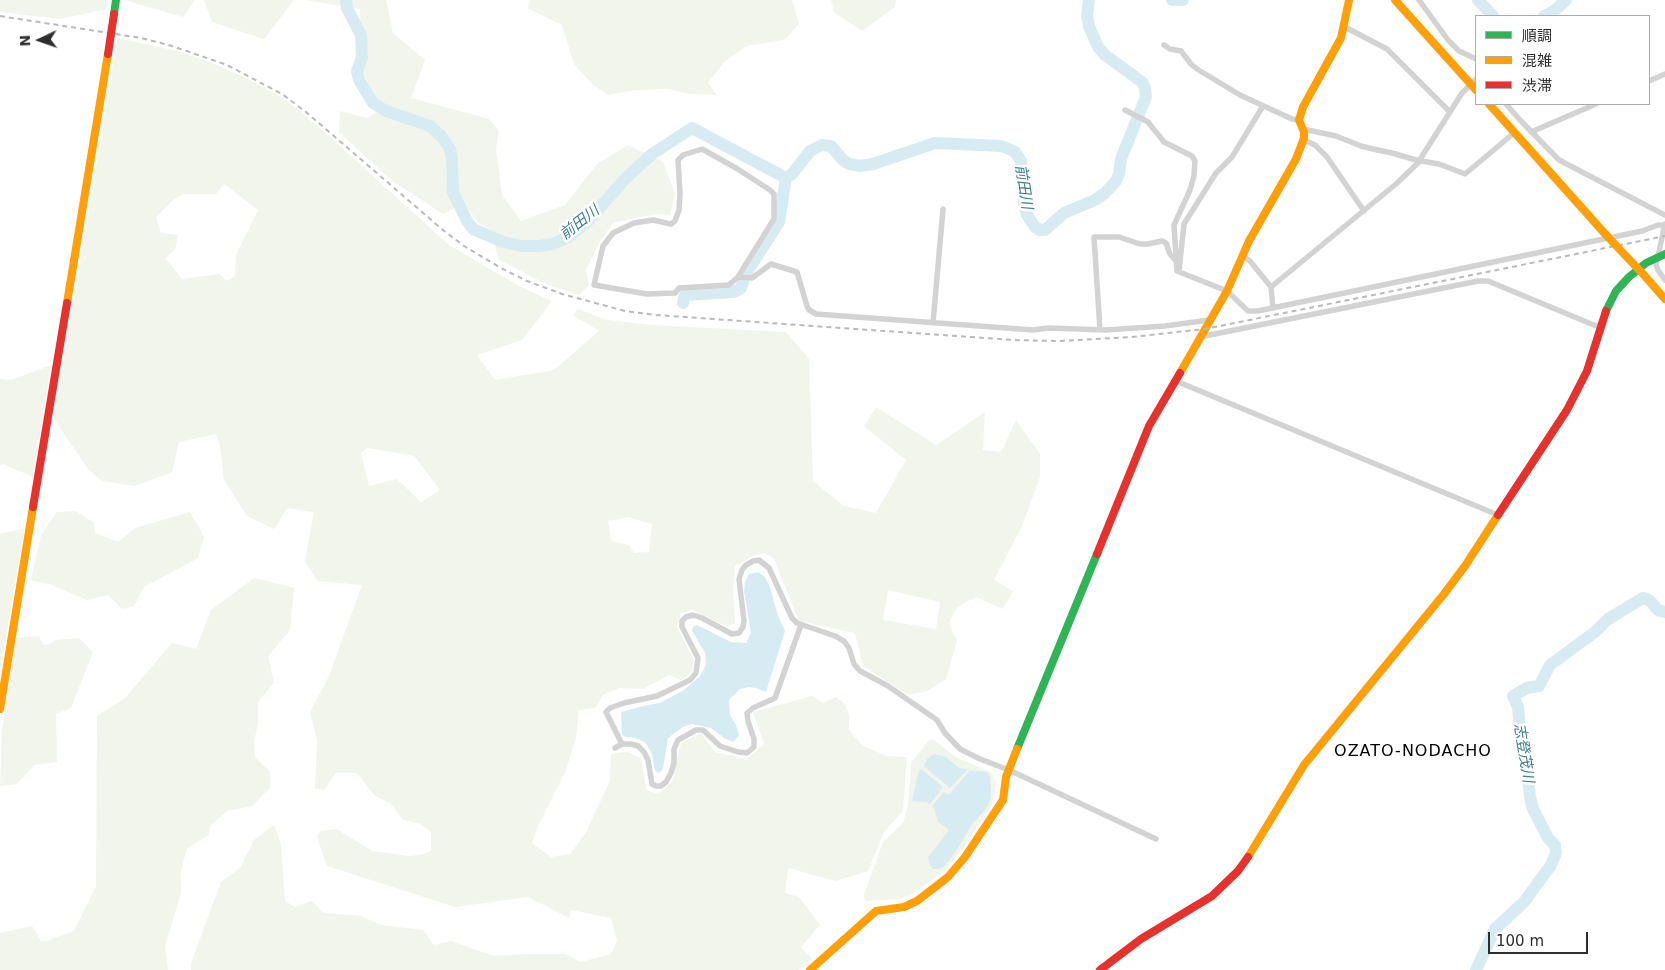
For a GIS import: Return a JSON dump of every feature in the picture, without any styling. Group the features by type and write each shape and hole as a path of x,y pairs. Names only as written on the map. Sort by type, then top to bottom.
{"street":[{"path":"0,709 116,0"},
{"path":"810,970 876,912 904,907 917,901 948,877 965,857 1003,800 1006,777 1149,426 1227,291 1249,241 1296,159 1304,140 1303,129 1299,120 1303,107 1338,46 1345,27 1349,0"},
{"path":"1271,287 1410,172 1420,161 1462,93 1475,85 1395,0"},
{"path":"1419,0 1448,40 1459,51 1475,59"},
{"path":"1345,27 1387,49 1450,112"},
{"path":"1164,46 1181,51 1197,69 1226,87 1262,106 1292,119 1299,120"},
{"path":"1650,81 1665,74"},
{"path":"1490,105 1665,299"},
{"path":"1507,105 1562,162 1665,215"},
{"path":"1531,132 1594,105"},
{"path":"1179,272 1184,224 1216,173 1232,157 1262,106"},
{"path":"1128,112 1148,122 1164,142 1192,156 1195,161 1194,176 1190,190 1174,225 1177,271 1227,291 1248,311 1273,308 1632,233 1658,225 1665,225 1658,270 1665,280"},
{"path":"1303,129 1336,136 1361,146 1439,164 1465,174 1514,133"},
{"path":"1304,140 1314,145 1327,157 1364,211"},
{"path":"742,278 774,219 774,194 736,168 702,149 683,155 678,160 679,210 673,224 652,220 634,223 613,233 604,246 594,285 647,294 675,293 679,288 729,285 742,278 752,278 771,264 797,272 807,306 809,310 816,314 1033,330 1048,328 1100,330 1165,326 1209,320"},
{"path":"933,323 942,209"},
{"path":"1100,330 1094,237 1119,237 1140,244 1162,240 1166,242 1170,254 1176,261"},
{"path":"1100,970 1141,939 1212,896 1238,872 1253,851 1304,765 1465,566 1577,394 1592,358 1608,306 1616,291 1629,277 1661,255"},
{"path":"1243,256 1250,261 1271,287 1273,308"},
{"path":"1200,337 1478,281 1488,281 1601,328"},
{"path":"1176,381 1498,515"},
{"path":"622,744 606,712 610,708 657,696 690,680 696,672 698,658 682,627 682,621 686,617 693,615 732,634 738,633 743,627 739,579 746,564 759,560 769,568 792,618 797,623 844,641 849,648 854,664 860,670 888,686 938,720 945,733 960,749 1156,839"},
{"path":"615,748 622,744 638,746 648,760 652,784 656,786 661,786 666,782 671,773 674,763 674,749 678,740 696,730 703,730 720,746 748,753 754,747 754,739 748,722 748,713 753,708 775,698 801,624"}],"shaded area":[{"path":"0,0 108,0 107,9 60,19 0,12"},
{"path":"124,0 195,0 183,17"},
{"path":"204,0 294,0 264,39 212,22"},
{"path":"305,0 386,0 393,33 425,60 411,98 489,119 499,131 496,149 502,195 521,221 565,205 597,164 628,145 663,162 675,194 670,215 654,214 613,223 599,243 586,270 589,285 579,295 544,283 499,260 490,229 479,224 464,203 443,214 391,180 339,132 340,111 367,118 377,112 363,72 360,9"},
{"path":"531,0 792,0 799,24 784,40 746,46 724,62 708,83 717,95 690,94 668,89 636,90 608,95 593,85 574,64 562,25 527,8"},
{"path":"831,0 896,0 895,7 862,31 834,12"},
{"path":"117,38 178,51 212,63 246,78 285,99 328,135 449,245 517,285 552,301 522,340 477,355 495,380 554,370 599,331 573,315 578,309 607,320 653,325 786,332 809,359 813,481 844,506 876,513 906,460 864,426 876,407 936,445 985,412 983,450 1001,452 1016,420 1040,454 1040,477 1022,526 994,580 1013,591 1003,609 976,597 957,607 949,623 957,641 946,679 927,691 908,695 863,666 855,633 799,621 774,559 765,553 755,555 735,566 733,589 735,624 726,626 692,610 681,613 677,627 694,660 692,672 681,680 669,675 643,689 619,688 603,695 595,708 579,710 576,738 566,770 537,828 532,843 551,857 570,854 585,834 610,781 611,754 627,752 641,758 646,790 658,794 672,782 681,743 701,733 715,752 747,759 764,744 753,712 812,696 823,703 836,697 845,704 849,715 849,730 863,746 887,756 907,757 903,811 884,832 868,871 836,881 788,868 785,893 799,897 820,925 801,947 812,959 799,970 191,970 191,963 221,882 240,868 254,840 274,825 281,844 285,901 295,907 312,901 323,913 361,916 381,925 423,930 434,945 451,941 494,956 565,954 581,962 611,954 617,941 611,918 571,910 569,918 528,897 455,907 327,866 317,837 320,831 337,829 372,851 409,856 431,851 431,832 419,823 403,820 390,803 375,796 357,773 336,773 324,790 315,788 317,740 310,712 329,676 362,585 318,581 305,562 314,512 287,508 274,529 247,516 224,480 220,447 216,434 179,442 172,472 135,486 102,481 88,469 54,419","holes":["224,184 258,210 236,255 235,276 227,281 219,274 182,279 165,258 175,250 178,235 161,233 156,217 173,200 184,194 216,194","367,448 414,456 440,490 421,502 397,479 369,486 361,453","628,517 652,524 649,552 634,553 629,545 611,541 608,521","888,590 940,602 936,629 883,620"]},
{"path":"51,365 33,477 3,464 0,466 0,379 11,380"},
{"path":"76,511 94,523 95,533 118,542 135,528 190,512 204,537 198,558 144,587 134,606 122,609 108,595 87,600 49,584 31,580 41,535 57,512"},
{"path":"25,528 0,672 0,534"},
{"path":"758,572 765,577 770,587 778,616 785,631 766,692 749,687 740,689 729,700 730,715 736,725 739,736 733,742 711,728 692,724 683,727 668,738 663,769 659,773 655,771 652,754 645,742 622,735 621,712 660,703 684,690 700,676 706,665 705,653 692,631 693,627 697,625 731,642 746,643 751,633 744,591 745,582 749,574"},
{"path":"254,578 294,588 290,630 268,656 274,683 258,702 258,723 254,742 255,757 270,772 270,787 253,806 227,811 210,826 209,835 187,848 181,871 181,893 165,946 168,970 0,970 0,933 32,926 42,942 74,931 96,886 97,716 124,699 172,643 196,649 211,610"},
{"path":"39,636 43,644 47,645 56,640 79,638 93,652 71,708 56,714 57,762 34,765 17,784 0,786 2,730 16,638"},
{"path":"933,739 955,757 991,772 996,782 994,802 961,851 944,871 905,897 867,901 864,894 883,842 903,823 908,806 911,763 928,741"},
{"path":"934,754 946,757 959,768 968,769 950,788 924,766 927,759"},
{"path":"921,769 943,787 930,804 912,801 918,773"},
{"path":"970,770 987,772 990,777 991,799 986,809 972,824 944,867 933,869 928,857 949,830 938,822 933,805 944,792 949,795"}],"waterway":[{"name":"前田川","path":"346,0 347,8 361,35 362,57 357,71 359,80 373,103 386,111 430,126 442,137 450,149 452,158 453,192 467,221 473,229 503,242 522,246 553,244 570,236 588,221 625,179 652,154 692,128 786,178 792,174 810,151 822,145 831,146 849,164 860,166 873,164 935,143 1001,146 1015,152 1021,161 1024,206 1027,215 1035,227 1045,230 1064,213 1095,200 1105,193 1116,181 1121,159 1146,97 1142,82 1105,55 1098,47 1087,16 1089,0"},
{"name":"前田川","path":"1172,0 1183,0"},
{"name":"前田川","path":"1478,0 1492,15"},
{"name":"前田川","path":"1546,15 1554,11 1566,0"},
{"name":"前田川","path":"683,303 685,295 734,292 741,288 745,275 779,222 786,178"},
{"name":"志登茂川","path":"1476,970 1495,929 1524,902 1551,865 1556,853 1555,845 1548,838 1533,809 1521,742 1518,707 1513,696 1527,688 1539,686 1550,665 1595,632 1608,619 1643,598 1649,600 1658,610 1665,612"}],"railway":[{"path":"0,16 141,38 172,46 227,65 282,94 306,112 464,246 527,281 562,294 625,311 656,315 1013,340 1058,341 1132,337 1205,329 1665,236"}],"traffic: fast":[{"path":"114,14 116,0"},
{"path":"1606,311 1616,291 1629,277 1646,263 1665,254"},
{"path":"1017,749 1097,554"}],"traffic: slow":[{"path":"1180,373 1227,291 1249,241 1296,159 1304,138 1304,132 1299,120 1303,107 1341,38 1349,0"},
{"path":"1395,0 1475,89"},
{"path":"67,303 108,54"},
{"path":"1490,105 1607,236"},
{"path":"1607,236 1643,274"},
{"path":"1643,274 1665,299"},
{"path":"0,709 33,507"},
{"path":"1248,857 1304,765 1444,594 1465,566 1498,515"},
{"path":"810,970 876,911 904,907 917,901 948,877 965,857 1003,800 1006,777 1017,749"}],"traffic: jam":[{"path":"108,54 114,14"},
{"path":"33,507 67,303"},
{"path":"1498,515 1567,410 1587,371 1606,311"},
{"path":"1097,554 1149,426 1180,373"},
{"path":"1100,970 1141,939 1212,896 1238,871 1248,857"}],"district":[{"name":"OZATO-NODACHO","path":"1413,752"}]}
